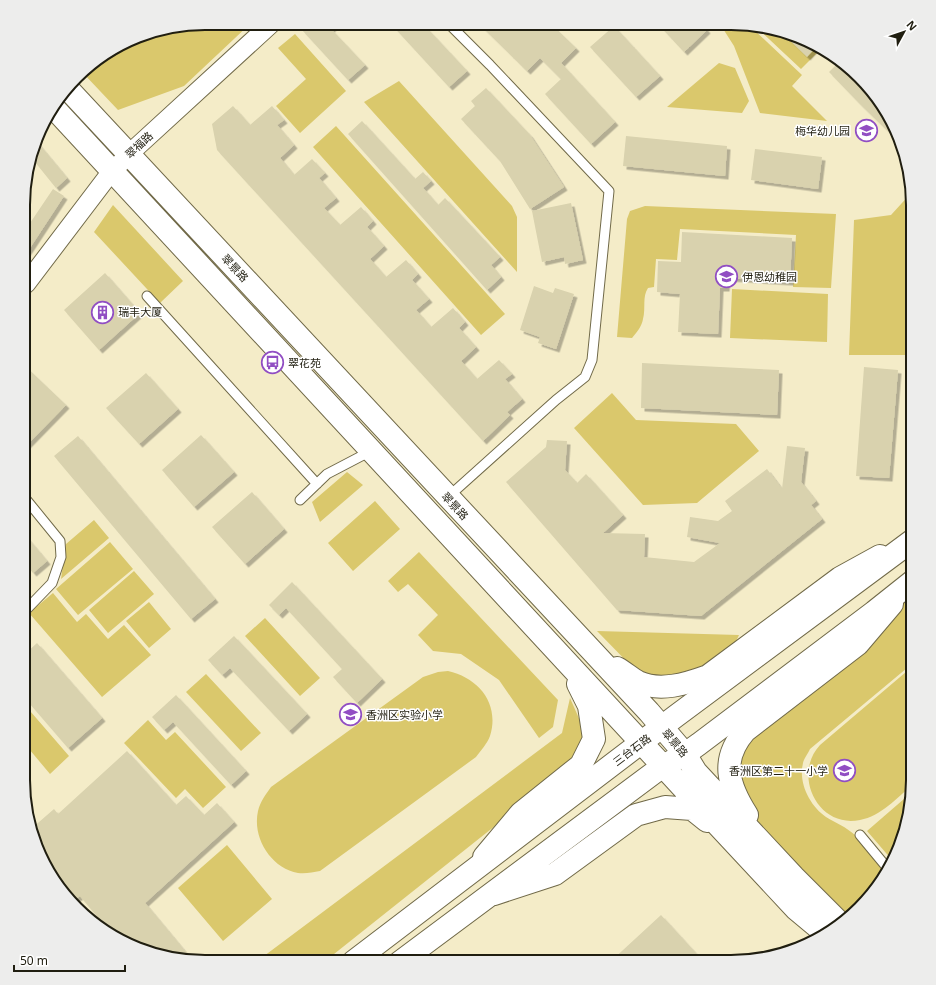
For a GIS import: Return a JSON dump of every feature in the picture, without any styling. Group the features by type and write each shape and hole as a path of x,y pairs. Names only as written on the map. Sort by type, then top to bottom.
{"main road":[{"name":"翠景路","path":"71,92 447,498 591,650 685,754 696,772 794,877 836,919"},
{"path":"57,112 641,743 796,909 821,930"},
{"path":"591,650 638,682 663,687 687,684 708,676 840,578 906,543"},
{"name":"三台石路","path":"362,955 661,727 906,544"},
{"path":"409,955 663,766 685,754 874,612 906,586"},
{"path":"794,877 750,819 736,795 730,777 731,754 739,738 745,731 858,644 906,588"},
{"path":"471,872 521,813 581,765 594,739 590,706 566,661"},
{"path":"489,895 555,874 636,815 665,808 692,809 738,846"}],"street":[{"name":"翠福路","path":"30,279 112,172 129,154 264,30"}],"lane":[{"path":"447,498 556,400 585,377 592,360 608,191 490,65 455,30"},
{"path":"147,296 317,484"},
{"path":"300,500 327,474 371,451"},
{"path":"30,504 60,541 61,557 52,583 30,606"},
{"path":"860,835 884,864"}],"shaded area":[{"path":"194,30 244,30 184,86 118,110 86,76 118,53 138,43 171,33"},
{"path":"724,30 756,31 802,75 792,86 827,121 760,113 734,46"},
{"path":"762,32 798,43 817,53 801,69"},
{"path":"295,34 346,91 300,133 276,106 306,79 278,48"},
{"path":"719,63 735,68 749,101 742,113 667,107"},
{"path":"399,81 512,206 517,217 517,272 364,102"},
{"path":"336,126 505,314 481,335 313,147"},
{"path":"906,199 906,355 849,355 854,220 891,215"},
{"path":"113,205 183,281 160,303 94,232"},
{"path":"645,206 836,214 831,288 793,287 796,235 680,229 677,260 656,259 654,287 648,288 646,291 644,315 640,327 632,338 617,337 627,219 630,211"},
{"path":"732,289 828,294 827,342 730,338"},
{"path":"612,393 636,420 736,424 759,451 697,503 643,505 574,428"},
{"path":"347,472 363,485 320,522 312,502"},
{"path":"375,501 400,529 353,571 328,543"},
{"path":"94,520 109,538 61,579 66,544"},
{"path":"110,542 133,569 78,615 56,589"},
{"path":"419,552 558,700 553,727 539,738 499,680 461,654 433,651 418,635 438,615 408,584 398,592 388,581"},
{"path":"134,571 154,594 108,633 89,610"},
{"path":"906,588 906,669 810,749 803,763 802,778 804,786 815,807 826,817 845,827 855,835 883,868 863,895 855,904 837,919 750,819 732,754"},
{"path":"53,593 77,622 86,614 108,639 124,625 151,655 102,697 30,614 30,612"},
{"path":"149,602 171,629 149,648 126,621"},
{"path":"265,618 320,678 300,696 245,636"},
{"path":"597,631 739,635 732,650 704,670 661,679 637,672"},
{"path":"448,671 459,674 478,686 489,703 492,713 490,736 476,757 320,871 298,873 288,870 272,858 261,841 257,821 260,804 271,787 423,677 438,672"},
{"path":"906,672 906,790 888,806 882,811 868,818 845,821 832,816 822,808 814,797 809,784 809,771 812,757 820,745"},
{"path":"206,674 261,733 241,751 186,692"},
{"path":"570,698 585,732 574,763 333,955 265,955 562,733"},
{"path":"30,711 69,756 50,774 30,750"},
{"path":"148,720 166,740 175,732 226,787 203,808 185,789 176,798 124,743"},
{"path":"905,798 897,836 889,856 867,831"},
{"path":"227,845 272,899 223,941 178,888"}],"building":[{"path":"302,30 332,30 365,65 348,80"},
{"path":"397,30 429,30 467,71 449,87"},
{"path":"485,30 557,30 576,48 561,63 615,122 591,144 545,94 561,79 540,58 527,71"},
{"path":"609,30 618,30 660,76 636,97 590,47"},
{"path":"664,30 707,30 684,52"},
{"path":"789,40 813,50 807,57"},
{"path":"836,65 855,81 883,118 891,134 860,104 829,72"},
{"path":"486,88 530,135 564,187 530,209 500,161 461,119 475,106 471,101"},
{"path":"233,106 250,125 272,106 284,120 277,125 294,145 280,158 294,175 312,159 325,173 319,178 336,198 324,208 340,225 361,207 373,221 367,227 384,246 370,259 386,277 406,260 418,274 412,280 429,299 416,310 431,327 453,308 465,322 459,328 476,347 461,361 477,379 499,360 512,374 505,379 522,399 507,412 510,415 483,441 217,150 212,124"},
{"path":"362,121 415,179 423,172 431,181 423,188 438,205 445,198 500,257 491,265 501,277 487,290 348,134"},
{"path":"626,136 727,146 725,176 623,166"},
{"path":"40,146 67,178 56,188 35,162"},
{"path":"755,149 822,157 818,189 751,180"},
{"path":"53,189 64,196 30,248 30,223"},
{"path":"571,203 583,260 565,264 564,257 542,262 532,211"},
{"path":"682,232 792,238 790,282 727,278 726,288 720,288 718,334 678,332 680,294 657,292 658,261 681,262"},
{"name":"瑞丰大厦","path":"105,273 140,313 99,350 64,310"},
{"path":"534,286 553,293 555,288 574,294 556,349 538,343 540,337 520,330"},
{"path":"642,363 779,370 777,415 641,408"},
{"path":"864,367 898,370 889,478 856,476"},
{"path":"30,371 66,405 30,442"},
{"path":"146,373 178,409 139,444 106,408"},
{"path":"201,435 234,472 194,507 162,470"},
{"path":"78,436 215,599 191,619 54,456"},
{"path":"547,440 567,441 565,470 577,483 586,474 623,515 603,533 645,534 644,557 694,562 720,543 687,537 690,517 718,521 732,511 725,501 767,469 782,489 787,446 805,448 801,482 816,501 811,505 822,519 701,616 617,610 506,482 546,447"},
{"path":"252,492 284,529 245,564 212,527"},
{"path":"30,541 47,561 33,573 30,569"},
{"path":"292,582 382,679 357,703 333,677 342,669 286,608 279,615 269,605"},
{"path":"234,636 307,714 289,731 230,668 222,675 208,660"},
{"path":"37,643 102,718 68,748 30,704 30,649"},
{"path":"176,695 246,771 231,785 173,722 164,730 152,717"},
{"path":"127,751 176,805 186,796 204,815 217,803 234,822 145,903 188,954 149,946 118,932 99,919 80,896 76,899 53,867 43,847 36,825 54,809 58,814"},
{"path":"661,915 698,955 618,955"}],"place":[{"name":"梅华幼儿园","path":"866,131"},
{"name":"伊恩幼稚园","path":"727,277"},
{"name":"瑞丰大厦","path":"102,312"},
{"name":"翠花苑","path":"272,363"},
{"name":"香洲区实验小学","path":"350,715"},
{"name":"香洲区第二十一小学","path":"844,771"}]}
